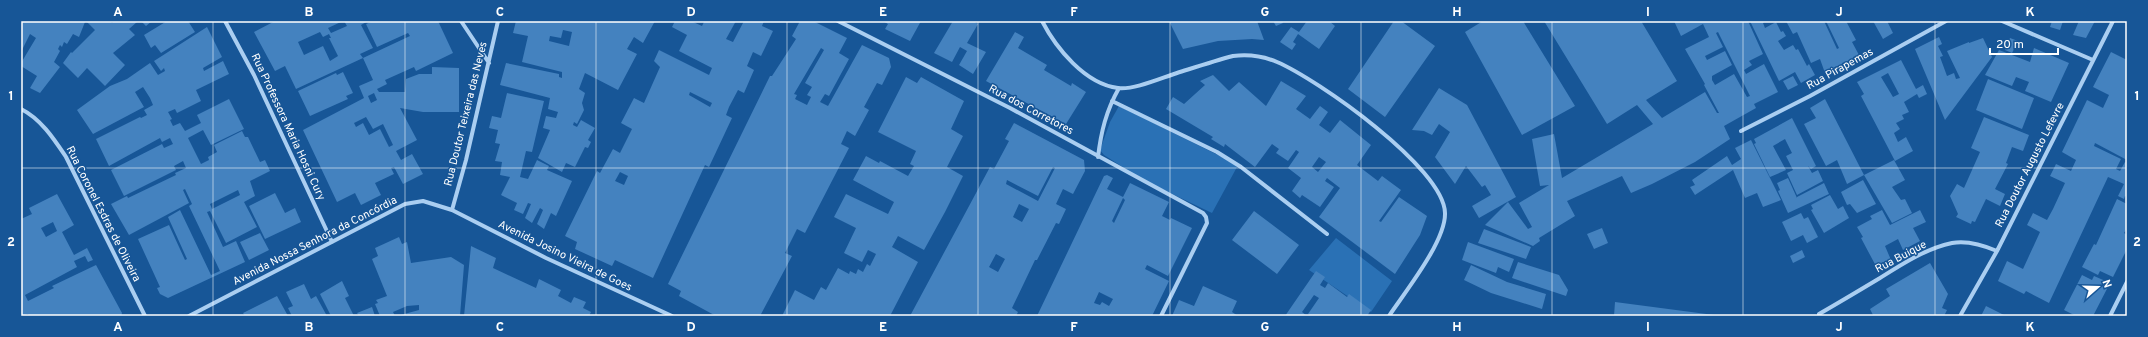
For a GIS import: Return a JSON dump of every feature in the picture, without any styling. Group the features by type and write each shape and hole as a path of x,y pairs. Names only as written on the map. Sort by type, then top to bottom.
{"street":[{"name":"Rua Professora Maria Hosni Cury","path":"226,21 267,102 332,242"},
{"path":"461,21 489,63"},
{"name":"Rua Doutor Teixeira das Neves","path":"452,210 498,21"},
{"name":"Rua dos Corretores","path":"838,21 1010,108 1203,213 1206,217 1206,223 1161,316"},
{"path":"1042,21 1062,53 1075,65 1106,85 1119,88 1142,84 1233,56 1245,55 1263,57 1278,63 1310,81 1384,134 1414,162 1434,185 1442,198 1445,212 1444,222 1434,246 1389,316"},
{"name":"Rua Pirapemas","path":"1741,131 1810,96 1946,21"},
{"path":"2002,21 2093,60"},
{"name":"Rua Doutor Augusto Lefevre","path":"1960,316 1997,251 2113,21"},
{"path":"1098,157 1100,134 1112,101 1119,88"},
{"path":"1112,101 1217,152 1241,167 1327,234"},
{"name":"Rua Coronel Esdras de Oliveira","path":"21,109 28,112 50,134 66,157 145,316"},
{"name":"Avenida Nossa Senhora da Concórdia","path":"189,316 405,204 423,201 452,210"},
{"name":"Avenida Josino Vieira de Goes","path":"452,210 546,258 672,316"},
{"name":"Rua Buique","path":"1819,314 1898,266 1939,247 1964,242 1981,244 1997,251"},
{"path":"2111,316 2127,282"}],"shaded area":[{"path":"1119,106 1226,159 1237,167 1212,213 1143,180 1104,155 1100,150 1110,122"},
{"path":"1336,238 1392,281 1371,312 1309,270"}],"building":[{"path":"21,21 85,22 79,37 73,34 67,44 64,42 62,47 60,45 58,49 60,51 54,62 60,67 40,93 30,88 37,76 21,66 21,63 36,38 30,34 21,52"},
{"path":"86,21 110,21 112,23 114,21 137,22 129,29 135,35 113,53 125,65 105,86 87,68 78,78 63,63 71,52 72,53 95,30"},
{"path":"141,21 152,21 146,26"},
{"path":"167,21 188,21 195,32 161,53 155,45 151,48 144,35"},
{"path":"275,21 343,21 328,28 331,33 347,26 344,21 368,21 361,25 373,48 360,54 363,58 296,89 285,66 275,71 254,32","holes":["320,32 323,37 329,34 331,38 329,38 338,56 330,61 323,46 304,55 298,42"]},
{"path":"373,21 438,21 453,53 416,71 414,67 385,80 387,84 377,89 379,92 405,92 406,79 419,74 432,74 432,67 459,68 459,112 423,112 400,108 417,140 396,151 401,160 412,154 423,174 403,184 394,167 391,168 394,174 375,183 381,195 361,205 355,193 337,202 303,130 364,98 359,86 373,80 363,58 410,36 408,33 377,47 366,24","holes":["374,93 377,100 371,103 368,96","366,117 373,129 383,124 393,145 389,147 380,129 369,135 363,123 356,127 354,123"]},
{"path":"516,21 655,21 643,43 634,37 627,49 637,54 618,90 585,73 579,89 585,93 582,103 584,110 577,124 574,122 573,125 577,127 581,120 595,128 588,140 591,142 588,148 585,147 575,167 566,163 562,172 538,158 550,130 543,128 546,116 556,118 558,112 548,109 550,98 500,85 506,63 559,74 559,77 562,78 562,72 522,62 528,36 513,33","holes":["563,30 572,32 569,46 549,41 550,36 561,38"]},
{"path":"675,21 691,21 702,26 704,22 701,21 736,21 726,39 733,42 744,21 764,21 762,26 773,31 761,56 753,52 747,66 754,70 744,93 738,90 729,107 726,115 732,118 709,167 705,165 653,278 615,260 612,266 575,249 577,242 565,236 597,171 600,173 613,149 620,153 632,129 621,123 634,98 644,103 660,67 654,61 659,50 709,75 712,68 679,51 687,35 672,27","holes":["690,92 712,103 710,107 689,95","620,172 628,176 624,185 615,181"]},
{"path":"800,21 813,21 847,38 839,53 849,59 829,96 825,94 820,102 828,106 862,45 889,58 891,67 882,85 877,83 864,107 869,110 855,136 847,131 841,144 849,148 805,233 797,229 785,253 792,256 760,316 716,316 679,296 681,291 668,284 770,76 772,76 796,39 792,36","holes":["821,48 824,50 805,83 812,87 807,95 811,97 807,105 795,99 797,95 794,94"]},
{"path":"883,21 921,21 910,41 885,29 888,24"},
{"path":"953,21 973,21 978,24 967,43 986,52 973,74 959,65 967,51 960,47 952,62 934,53"},
{"path":"1169,21 1257,21 1264,40 1252,39 1218,41 1183,49"},
{"path":"1273,21 1282,21 1283,23 1276,26"},
{"path":"1307,21 1329,21 1335,26 1319,49 1298,34 1293,42 1296,44 1292,50 1280,42 1291,27 1299,32"},
{"path":"1394,21 1401,21 1435,46 1385,117 1348,89"},
{"path":"1483,21 1523,21 1575,106 1522,135 1465,32"},
{"path":"1544,21 1641,21 1677,81 1646,100 1662,118 1705,92 1717,113 1719,113 1704,85 1705,84 1685,49 1709,37 1703,24 1681,36 1674,21 1748,21 1763,54 1749,61 1752,65 1744,70 1746,74 1764,64 1778,92 1754,104 1756,108 1724,126 1730,139 1695,162 1631,193 1622,176 1567,201 1575,216 1539,238 1540,241 1533,246 1485,225 1508,202 1528,229 1532,227 1519,203 1549,185 1540,186 1532,139 1554,134 1562,178 1653,124 1637,105 1607,124","holes":["1718,32 1750,96 1747,97 1734,74 1715,85 1712,80 1712,76 1732,65 1725,51 1707,60 1705,56 1723,47 1716,33"]},
{"path":"1750,21 1765,21 1763,23 1765,28 1776,22 1781,32 1783,31 1786,36 1778,41 1784,50 1793,45 1796,50 1798,49 1807,66 1809,64 1815,75 1801,83 1795,72 1779,81"},
{"path":"1786,21 1824,21 1837,49 1839,48 1826,21 1846,21 1856,40 1852,42 1859,55 1825,73 1820,59 1811,63 1797,32 1793,34"},
{"path":"1873,21 1887,21 1893,33 1883,39"},
{"path":"2052,21 2063,21 2060,30 2050,27"},
{"path":"2079,21 2095,21 2086,38 2073,35"},
{"path":"207,27 222,57 203,68 204,71 223,61 229,74 196,90 201,101 177,113 175,109 168,112 172,119 170,120 173,126 180,123 185,131 201,123 197,115 229,99 244,129 211,145 203,130 188,138 201,164 209,160 208,157 217,152 214,145 242,131 245,137 248,137 260,162 265,160 270,171 250,181 255,196 244,202 257,227 226,243 210,211 207,212 223,247 236,241 245,262 168,298 160,294 157,288 160,287 138,239 169,225 185,260 187,259 168,217 180,210 211,275 220,271 189,206 192,204 185,189 183,190 189,203 129,235 111,204 127,196 128,198 176,175 175,173 186,168 183,161 174,166 176,170 124,196 111,170 162,144 164,148 173,144 170,138 162,142 160,138 109,166 96,139 147,115 144,110 153,105 150,98 143,87 135,92 144,107 93,134 77,110 110,86 127,79 150,63 158,75 165,71 164,68 161,71 154,61","holes":["238,190 240,195 212,209 210,204"]},
{"path":"1015,32 1024,37 1018,48 1047,65 1044,70 1071,86 1072,83 1086,92 1066,124 986,81"},
{"path":"1939,37 1942,44 1938,46 1943,56 1940,57 1947,76 1954,73 1956,79 1960,78 1947,51 1983,38 1992,57 1945,120 1915,49"},
{"path":"2010,38 2018,41 2012,53 2005,50"},
{"path":"2034,48 2069,63 2051,102 2025,91 2029,82 2016,77 2012,86 1985,75 1999,50 2030,62"},
{"path":"2111,52 2127,60 2127,160 2095,143 2094,146 2121,159 2116,169 2120,171 2125,162 2127,163 2127,197 2125,196 2124,199 2118,196 2124,184 2108,177 2049,303 2026,291 2024,294 1998,281 2007,261 2023,269 2040,232 2027,225 2033,213 2047,220 2053,209 2065,183 2050,176 2056,164 2071,171 2076,160 2062,152 2087,100 2103,108 2109,95 2093,87"},
{"path":"1901,60 1916,89 1923,85 1927,94 1919,98 1917,94 1904,102 1909,112 1902,115 1904,119 1896,123 1900,129 1894,133 1898,142 1906,137 1913,151 1895,161 1861,96 1864,94 1857,82","holes":["1888,73 1899,94 1893,97 1881,77"]},
{"path":"343,72 353,93 346,96 348,99 310,116 298,91 336,73 337,75"},
{"path":"1213,75 1229,91 1239,82 1266,106 1281,81 1306,96 1296,109 1310,119 1320,106 1328,112 1319,125 1330,133 1340,120 1371,145 1357,165 1378,181 1382,176 1401,190 1379,221 1381,222 1399,197 1427,216 1420,235 1395,274 1319,217 1340,188 1327,178 1325,181 1334,187 1320,207 1302,195 1300,198 1292,191 1301,178 1288,168 1299,152 1296,150 1288,161 1276,153 1279,149 1272,144 1255,167 1225,144 1224,147 1211,139 1213,137 1166,109 1173,97 1184,104 1205,85 1200,81","holes":["1319,157 1326,162 1318,172 1312,167"]},
{"path":"1793,76 1798,85 1788,90 1783,81"},
{"path":"906,77 917,83 921,77 964,101 951,129 963,136 947,167 963,176 945,212 924,250 898,236 892,247 918,262 890,316 782,316 795,290 814,300 821,287 826,290 838,268 849,274 850,271 856,274 858,269 863,272 867,264 870,266 876,254 868,250 862,262 844,253 856,228 834,217 846,194 888,214 894,202 853,180 866,156 879,163 880,161 908,176 914,166 910,164 916,151 878,132"},
{"path":"1988,79 2034,98 2022,129 1976,110"},
{"path":"1439,88 1467,105 1516,197 1479,218 1472,206 1491,195 1485,185 1482,187 1466,166 1455,184 1435,157 1450,132 1439,124 1432,135 1424,131 1412,130"},
{"path":"507,93 544,101 532,152 526,151 520,177 528,179 537,160 549,166 547,170 572,181 556,216 551,213 544,229 537,224 543,210 540,208 532,223 525,218 531,204 528,203 523,214 514,210 517,203 501,195 510,177 500,175 502,162 495,161 500,144 495,143 498,130 489,128 492,116 501,118"},
{"path":"1825,99 1864,175 1847,184 1837,160 1826,166 1804,124 1816,118 1810,108"},
{"path":"1984,117 2029,135 2023,151 2012,147 2006,163 2008,164 1995,189 2005,194 2000,206 1986,199 1975,222 1972,221 1971,224 1956,217 1958,214 1950,196 1957,184 1964,188 1980,152 1971,148"},
{"path":"1792,118 1816,166 1811,169 1808,166 1812,173 1818,170 1823,181 1797,195 1787,173 1793,170 1786,156 1792,153 1785,139 1773,146 1786,170 1770,177 1754,144 1756,143 1754,139"},
{"path":"1014,123 1084,160 1085,171 1073,194 1063,189 1056,204 1066,209 1059,224 1056,223 1037,260 1035,260 1012,308 1018,312 1016,316 910,316 990,167 994,169 1009,141 1005,139","holes":["1053,167 1055,168 1038,201 1006,184 1007,180 1038,196","1019,204 1029,209 1022,222 1013,217","996,254 1005,259 998,272 989,267"]},
{"path":"1751,140 1781,200 1763,207 1757,193 1745,198 1733,170 1695,195 1690,187 1695,185 1692,180 1727,156 1732,165 1741,159 1735,148"},
{"path":"1894,160 1905,180 1892,187 1901,200 1905,199 1912,213 1892,223 1864,175"},
{"path":"1107,175 1113,178 1107,189 1123,197 1130,183 1169,202 1162,216 1170,220 1171,218 1192,228 1168,276 1147,265 1145,269 1169,281 1152,316 1037,316 1104,176","holes":["1123,198 1125,200 1114,223 1112,221","1099,292 1113,299 1109,306 1102,302 1100,305 1094,303"]},
{"path":"1788,178 1797,198 1824,183 1829,194 1788,213 1778,191 1780,190 1777,183"},
{"path":"1863,180 1876,204 1857,213 1850,204 1847,205 1841,192"},
{"path":"275,193 285,213 295,208 301,222 265,239 249,206"},
{"path":"57,194 74,225 62,232 74,255 87,248 93,260 88,262 85,256 74,261 77,267 25,295 28,301 54,288 52,286 96,265 122,313 121,316 29,316 28,314 21,316 21,219 32,214 29,208","holes":["53,222 57,231 46,237 41,228"]},
{"path":"1830,195 1838,209 1843,206 1849,218 1824,233 1811,210 1813,209 1811,205"},
{"path":"2117,199 2127,204 2127,228 2124,233 2127,235 2127,249 2113,277 2100,271 2098,275 2082,267 2094,244 2096,245"},
{"path":"1882,210 1890,225 1920,210 1926,222 1913,228 1920,241 1903,250 1898,239 1885,246 1891,260 1877,268 1861,238 1863,237 1857,227 1872,219 1870,216"},
{"path":"1254,211 1299,245 1277,274 1232,240"},
{"path":"1801,213 1804,219 1808,217 1818,237 1807,243 1803,235 1791,241 1782,222"},
{"path":"1602,228 1608,243 1594,249 1587,234"},
{"path":"1484,229 1531,247 1526,259 1478,243"},
{"path":"260,233 269,250 249,260 240,242"},
{"path":"399,237 402,244 407,242 411,263 451,257 464,265 460,316 397,316 419,310 419,305 407,306 393,312 395,316 380,316 375,304 378,303 376,300 387,296 372,259 378,256 375,248"},
{"path":"1468,242 1514,259 1509,272 1498,267 1496,273 1462,260"},
{"path":"471,246 496,258 493,268 536,288 539,279 561,290 558,296 571,303 574,297 586,302 583,308 591,312 589,316 464,316"},
{"path":"1802,250 1805,257 1793,263 1790,256"},
{"path":"1518,262 1559,275 1568,290 1566,296 1512,278"},
{"path":"1930,263 1948,294 1942,308 1947,310 1944,316 1871,316 1873,315 1870,309 1890,296 1886,289"},
{"path":"1471,265 1507,282 1546,294 1542,309 1491,293 1464,280"},
{"path":"1316,271 1325,277 1320,285 1325,288 1328,283 1347,297 1349,294 1371,310 1367,316 1312,316 1308,314 1319,298 1314,295 1302,312 1307,316 1285,316"},
{"path":"2082,275 2092,280 2094,276 2110,283 2093,316 2076,316 2064,310"},
{"path":"342,281 349,296 345,298 354,316 331,316 320,294"},
{"path":"304,284 311,299 316,296 327,316 292,316 288,308 293,306 286,292"},
{"path":"1203,286 1237,301 1232,312 1238,316 1172,316 1179,300 1194,306"},
{"path":"277,296 288,316 245,316 243,313"},
{"path":"1615,302 1714,315 1714,316 1614,316"},
{"path":"1986,306 2006,316 1981,316"},
{"path":"372,307 375,316 359,316 357,313"}]}
